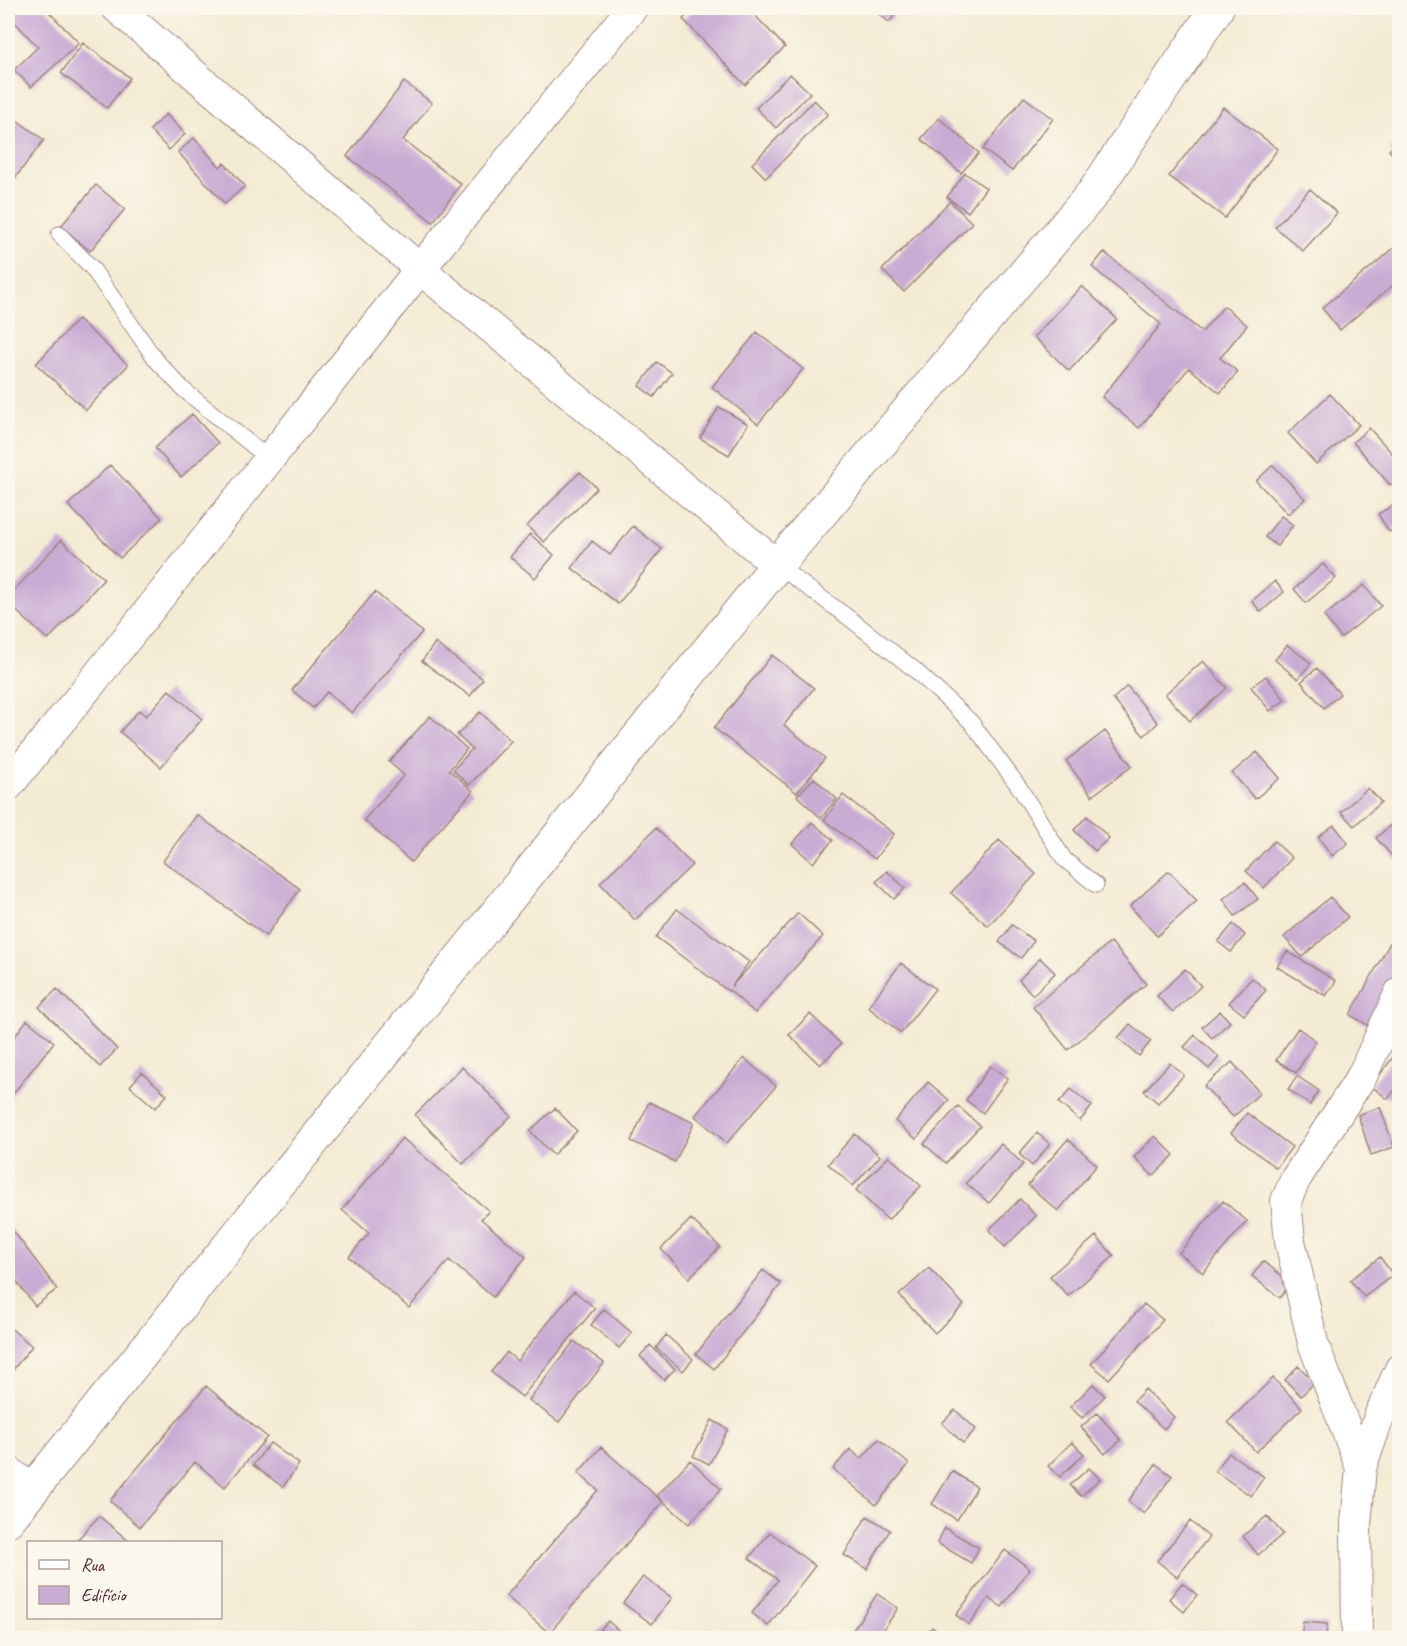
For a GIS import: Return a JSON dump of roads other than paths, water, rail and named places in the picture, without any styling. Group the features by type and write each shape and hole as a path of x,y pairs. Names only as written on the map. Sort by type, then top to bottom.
{"main road":[{"path":"8,1520 20,1480 777,565 1094,192 1217,8"}],"street":[{"path":"117,8 420,269 777,565"},
{"path":"8,786 420,269 632,8"},
{"path":"1361,1468 1313,1343 1290,1241 1286,1201 1295,1180 1362,1076 1400,992"},
{"path":"1357,1638 1356,1524 1361,1468 1380,1414 1400,1369"}],"lane":[{"path":"59,234 93,268 156,360 184,390 270,459"},
{"path":"777,565 915,670 971,722 1019,787 1064,859 1096,885"}]}
